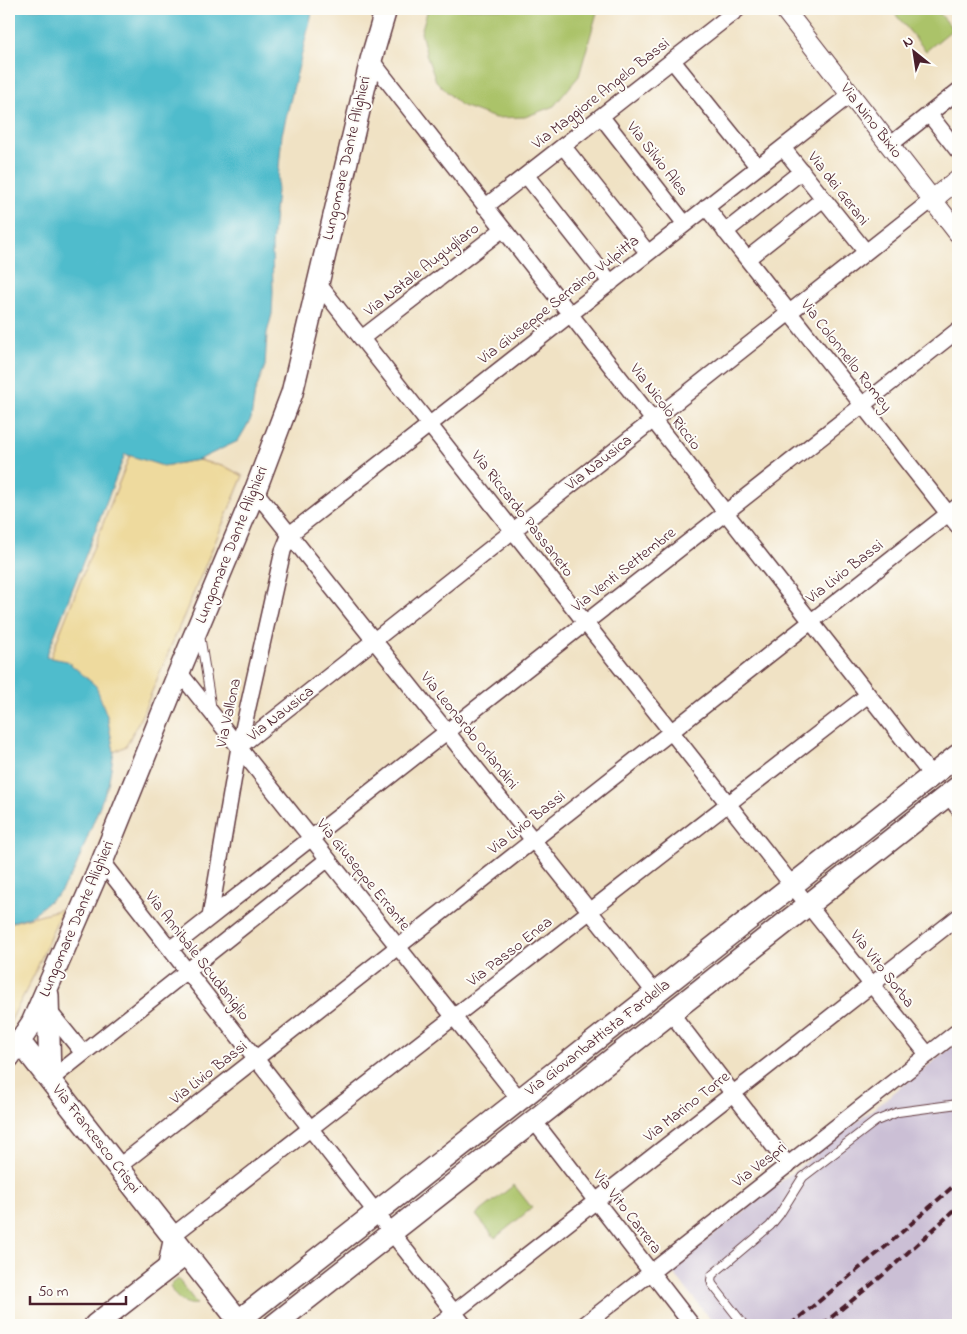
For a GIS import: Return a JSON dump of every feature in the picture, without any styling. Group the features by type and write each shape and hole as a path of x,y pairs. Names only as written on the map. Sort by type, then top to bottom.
{"main road":[{"name":"Lungomare Dante Alighieri","path":"14,1050 32,1023 102,862 255,491 292,393 371,60 386,9"},
{"name":"Via Giovanbattista Fardella","path":"240,1323 376,1213 958,754"},
{"name":"Via Giovanbattista Fardella","path":"274,1325 808,905 955,797"},
{"path":"47,987 50,1080"},
{"name":"Via Francesco Crispi","path":"14,1050 50,1080 240,1323"},
{"path":"95,1325 186,1254"}],"street":[{"name":"Via Maggiore Angelo Bassi","path":"485,207 738,9"},
{"name":"Via Nino Bixio","path":"784,9 958,233"},
{"name":"Via Nicolò Riccio","path":"371,60 932,776"},
{"path":"672,60 758,167"},
{"path":"890,145 958,91"},
{"name":"Via Giuseppe Serraino Vulpitta","path":"290,534 851,94"},
{"path":"929,114 958,151"},
{"name":"Via Silvio Ales","path":"601,116 686,224"},
{"path":"563,146 648,253"},
{"name":"Via dei Gerani","path":"783,148 866,252"},
{"path":"725,232 802,171"},
{"path":"526,175 611,283"},
{"name":"Via Nausica","path":"239,747 958,179"},
{"path":"747,259 823,199"},
{"name":"Via Colonnello Romey","path":"706,207 862,405 953,510 958,526"},
{"name":"Via Natale Augugliaro","path":"362,338 503,229"},
{"name":"Via Riccardo Passaneto","path":"318,282 792,885"},
{"name":"Via Venti Settembre","path":"170,950 958,330"},
{"name":"Via Leonardo Orlandini","path":"255,491 655,993"},
{"name":"Via Livio Bassi","path":"118,1167 953,510"},
{"name":"Via Vallona","path":"210,918 239,747 283,551 290,534"},
{"name":"Via Giuseppe Errante","path":"179,672 520,1100"},
{"name":"Via Passo Enea","path":"172,1236 868,695"},
{"path":"50,1080 328,859"},
{"name":"Via Annibale Scudaniglio","path":"102,862 464,1325"},
{"name":"Via Vito Sorba","path":"792,885 928,1055"},
{"name":"Via Marino Torre","path":"438,1325 958,917"},
{"path":"48,1010 83,1053"},
{"path":"671,1013 788,1165"},
{"name":"Via Vespri","path":"584,1325 958,1032"},
{"name":"Via Vito Carrera","path":"534,1121 692,1325"},
{"path":"165,1270 172,1236"}],"lane":[{"path":"199,625 213,715"},
{"path":"744,1325 712,1284 712,1275 770,1226 803,1177 863,1130 886,1116 898,1112 958,1104"}],"shaded area":[{"path":"958,1042 958,1325 715,1325 670,1269"}],"green space":[{"path":"428,9 598,9 579,76 554,106 525,117 495,118 460,105 436,81 427,57 421,32"},
{"path":"891,9 936,9 953,29 926,51"},
{"path":"514,1185 532,1208 495,1238 476,1215"},
{"path":"178,1279 197,1304 188,1304 174,1294 170,1286"}],"sand":[{"path":"130,455 163,466 198,460 226,467 243,476 142,715 126,746 114,752 107,716 50,658"},
{"path":"62,909 35,973 9,1024 9,923"}],"water":[{"path":"9,9 313,9 282,134 272,246 272,314 267,333 265,366 255,392 251,419 238,441 198,460 163,466 125,454 46,657 67,661 96,686 107,716 114,752 108,785 75,869 60,892 31,916 9,923"}],"railway":[{"path":"790,1325 884,1248 958,1182"},
{"path":"822,1325 883,1275 958,1207"}]}
